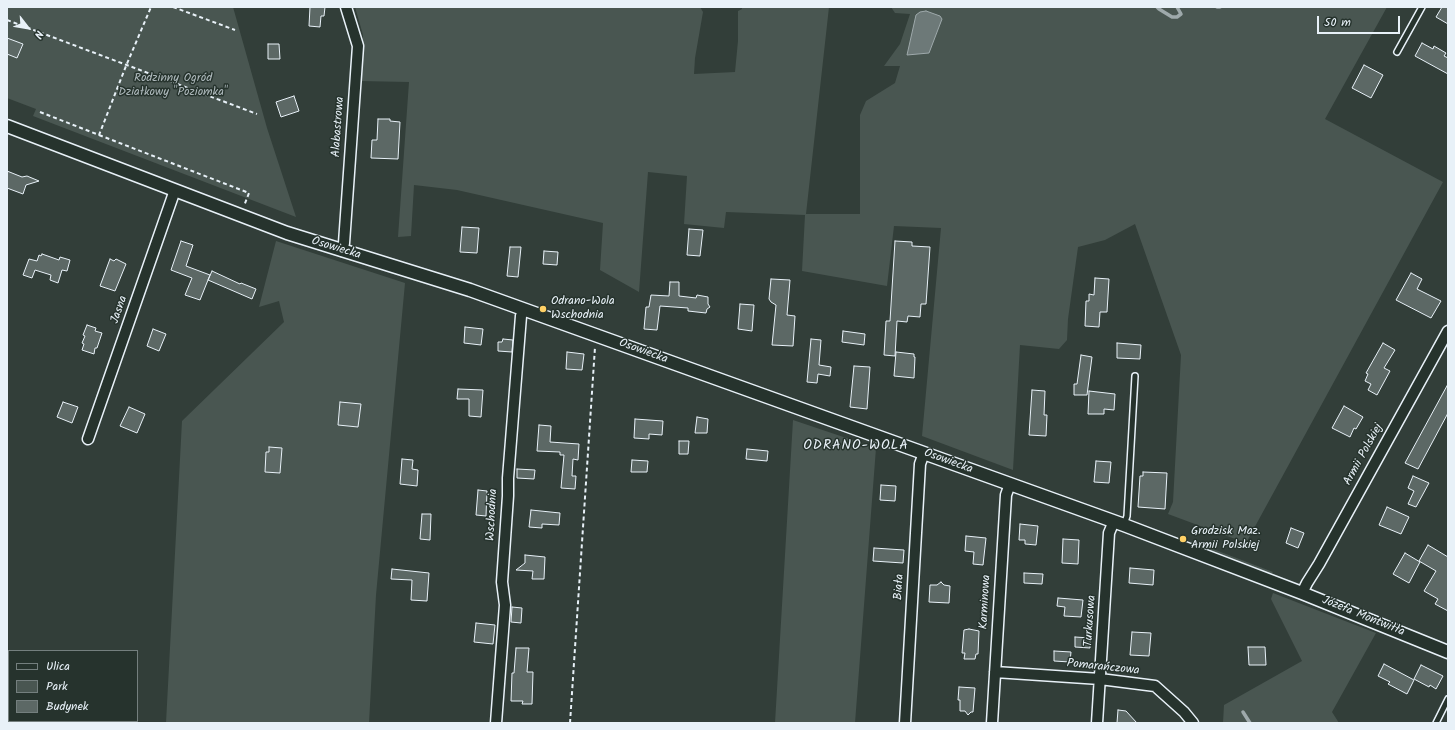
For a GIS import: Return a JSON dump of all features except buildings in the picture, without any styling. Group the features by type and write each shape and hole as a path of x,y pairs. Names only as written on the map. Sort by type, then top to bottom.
{"street":[{"name":"Alabastrowa","path":"342,251 344,243 358,46 346,7"},
{"name":"Osowiecka","path":"7,126 287,233 470,290 1119,523 1278,583"},
{"name":"Jasna","path":"88,439 176,190"},
{"name":"Wschodnia","path":"496,723 505,606 502,582 508,478 521,316 524,310"},
{"name":"Armii Polskiej","path":"1302,593 1448,331"},
{"name":"Biała","path":"906,723 920,464 924,453"},
{"name":"Karminowa","path":"992,723 1006,494 1010,484"},
{"name":"Turkusowa","path":"1097,723 1109,533 1119,523"},
{"name":"Józefa Montwiłła","path":"1278,583 1448,652"},
{"name":"Pomarańczowa","path":"995,672 1100,679 1155,686 1184,712 1193,723"}],"lane":[{"path":"1397,52 1422,7"},
{"path":"1119,523 1127,516 1135,376"},
{"path":"1436,723 1448,699"}],"path":[{"path":"99,135 126,66 152,7"},
{"path":"173,7 235,30"},
{"path":"7,20 257,114"},
{"path":"40,112 249,193 243,209"},
{"path":"570,723 595,343 598,336"}],"green space":[{"name":"Rodzinny Ogród Działkowy \"Poziomka\"","path":"7,7 233,7 267,128 296,217 33,116 36,109 7,98"},
{"path":"355,7 700,7 703,12 695,58 694,74 735,72 738,41 738,11 742,9 742,7 829,7 806,214 860,214 860,115 866,101 895,83 900,66 884,66 900,44 910,14 895,13 891,7 1387,7 1325,119 1443,182 1246,543 1168,514 1173,502 1181,355 1135,224 1105,240 1078,247 1068,319 1067,340 1059,349 1020,345 1013,470 922,436 941,228 894,226 887,286 802,271 805,215 726,212 724,228 684,224 687,176 648,172 639,292 600,270 603,223 457,190 414,185 411,236 398,237 409,82 359,81 363,35"},
{"path":"276,241 405,283 376,595 369,723 166,723 182,421 284,322 279,301 259,307"},
{"path":"793,420 876,448 855,723 775,723"},
{"path":"1192,541 1273,572 1270,574 1191,544"},
{"path":"1273,593 1376,633 1332,712 1339,723 1223,723 1224,705 1302,661 1271,599"}],"shaded area":[{"path":"926,11 940,16 942,19 929,53 907,55 916,15 920,12"}],"waterway":[{"path":"1157,7 1172,17 1177,17 1181,14 1177,7"},
{"path":"1243,712 1250,723"}],"place":[{"name":"Odrano-Wola Wschodnia","path":"543,309"},
{"name":"Grodzisk Maz. Armii Polskiej","path":"1183,539"}],"district":[{"name":"ODRANO-WOLA","path":"856,447"}]}
